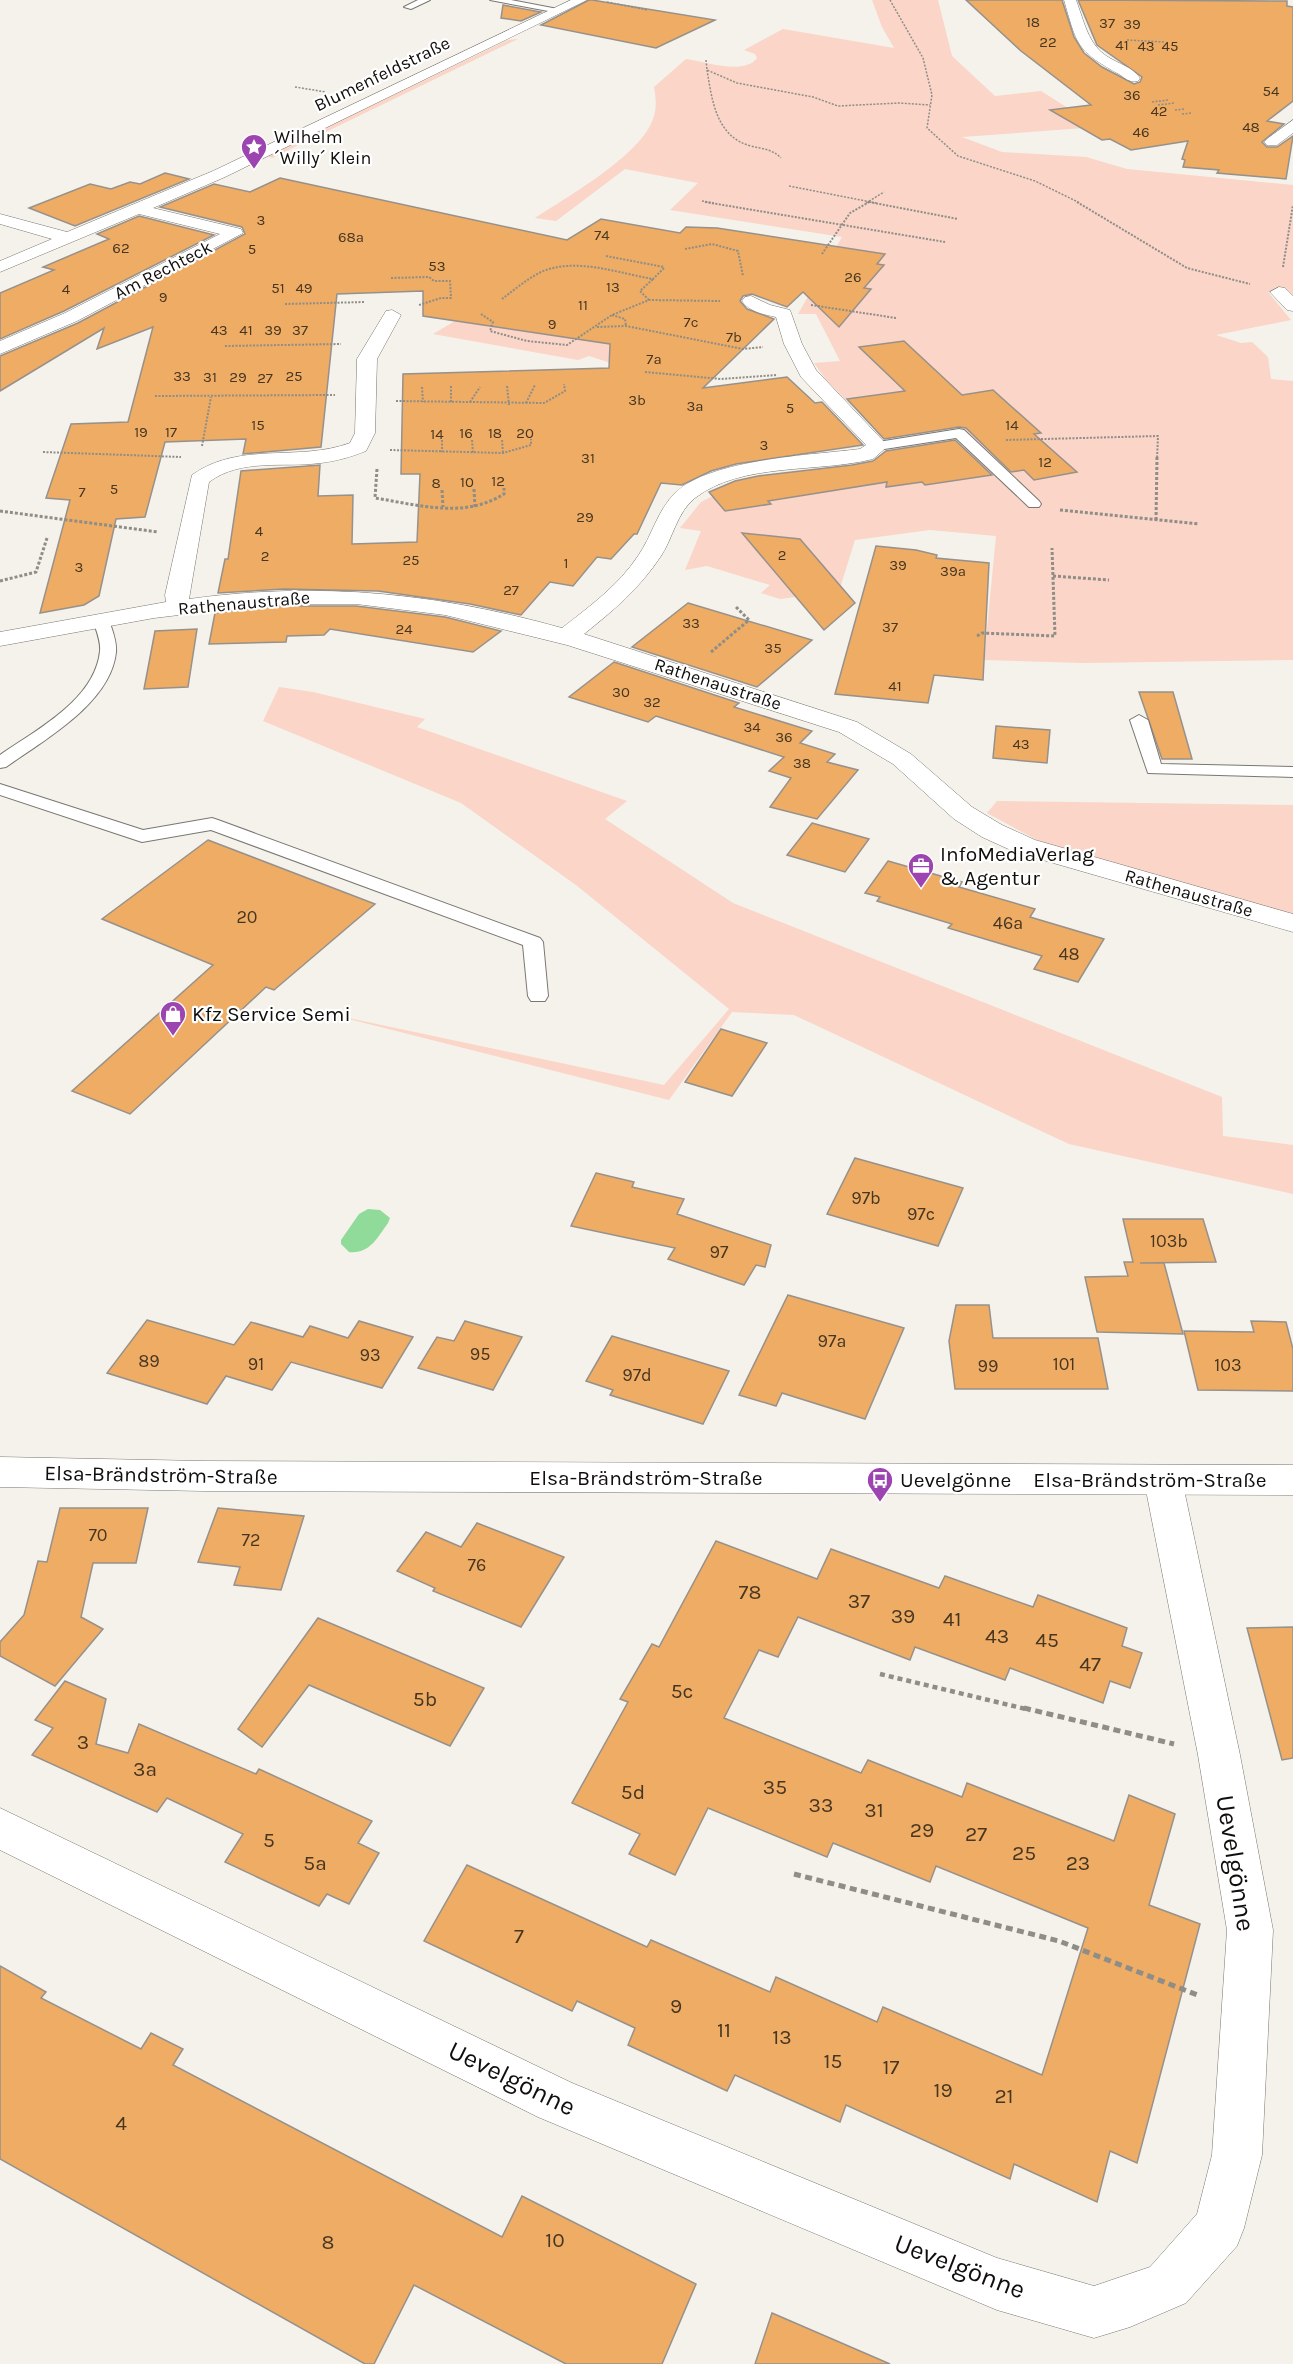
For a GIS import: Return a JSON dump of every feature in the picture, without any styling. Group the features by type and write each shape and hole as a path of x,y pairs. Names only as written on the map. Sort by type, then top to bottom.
{"street":[{"name":"Blumenfeldstraße","path":"0,267 256,157 581,0"},
{"path":"1070,0 1082,38 1089,48 1106,61 1124,69 1133,78"},
{"path":"1272,142 1293,124"},
{"name":"Am Rechteck","path":"0,348 71,317 235,233 138,209"},
{"path":"0,219 69,238"},
{"path":"1279,292 1293,306"},
{"path":"567,636 621,592 650,557 674,506 690,491 711,481 741,473 866,455 878,446 808,373 794,344 784,314 764,309 751,301"},
{"path":"179,608 177,595 189,531 200,479 207,462 339,456 368,449 365,433 367,359 374,343 392,315"},
{"name":"Rathenaustraße","path":"0,639 179,608 309,596 363,597 446,606 512,620 837,723 877,742 932,783 963,813 992,831 1025,846 1293,923"},
{"name":"Elsa-Brändström-Straße","path":"0,1472 204,1476 1293,1480"},
{"name":"Uevelgönne","path":"0,1828 555,2100 997,2284 1094,2312 1130,2301 1168,2285 1219,2228 1237,2155 1250,1930 1219,1755 1163,1480"}],"lane":[{"path":"408,7 426,0"},
{"path":"494,0 559,10"},
{"path":"878,446 960,433 1034,504"},
{"path":"0,763 92,692 104,672 108,651 101,620"},
{"path":"1139,720 1154,769 1293,772"},
{"path":"0,789 142,836 212,824 533,942 538,996"}],"path":[{"path":"598,0 647,10"},
{"path":"890,0 906,34 923,58 932,95 927,128 958,156 1035,181 1067,197 1187,268 1279,292 1293,207"},
{"path":"706,60 717,113 727,135 746,144 775,151 781,158"},
{"path":"707,70 737,83 813,97 838,106 899,103 930,105"},
{"path":"1152,102 1168,100"},
{"path":"1158,105 1174,103"},
{"path":"1176,110 1185,109"},
{"path":"1182,114 1192,113"},
{"path":"789,186 958,219"},
{"path":"822,254 845,224 850,213 884,192"},
{"path":"702,201 945,242"},
{"path":"685,249 712,244 738,251 744,279"},
{"path":"606,256 665,267 640,291 649,300"},
{"path":"502,299 530,278 551,269 584,268 653,279"},
{"path":"285,304 364,302 392,315 441,298 451,298 450,281 434,281 429,277 391,278"},
{"path":"482,314 494,322 490,331 556,345 574,343 612,315 649,300 751,301"},
{"path":"804,304 896,318"},
{"path":"612,315 625,320 626,326"},
{"path":"597,327 626,326 743,349 794,344"},
{"path":"225,346 374,343"},
{"path":"645,372 722,379 808,373"},
{"path":"155,396 365,397 509,405 544,403 565,391 564,384"},
{"path":"526,404 535,385"},
{"path":"451,386 451,402"},
{"path":"507,386 509,405"},
{"path":"422,387 423,402"},
{"path":"469,403 480,387"},
{"path":"43,452 207,462 212,397"},
{"path":"973,445 1017,439 1158,436 1156,520"},
{"path":"504,488 504,494 483,507 443,507 375,498 368,449 503,453 531,445 531,439"},
{"path":"442,440 442,452"},
{"path":"472,440 473,453"},
{"path":"502,440 503,453"},
{"path":"474,489 475,507"},
{"path":"442,490 443,507"},
{"path":"1034,504 1076,514 1199,524"},
{"path":"0,511 159,532 189,531"},
{"path":"0,580 36,572 47,538"},
{"path":"977,636 982,633 1055,636 1052,548"},
{"path":"1053,576 1109,580"},
{"path":"686,674 749,620 736,607"},
{"path":"880,1674 1219,1755"},
{"path":"794,1874 1059,1941 1245,2014"}],"shaded area":[{"path":"872,0 938,0 952,56 995,96 1041,91 1098,127 962,137 1002,152 1086,157 1127,169 1293,185 1293,295 1284,291 1268,292 1291,320 1216,335 1241,343 1252,342 1268,357 1271,379 1293,381 1293,660 1083,663 984,660 996,536 930,530 855,540 839,591 780,599 761,593 770,585 707,566 685,570 701,531 680,528 701,502 741,482 979,445 950,417 874,428 827,381 814,363 840,361 816,314 798,314 842,237 670,210 698,183 625,169 556,221 535,218 602,174 634,147 646,133 653,119 656,103 654,87 686,59 723,66 743,66 757,58 755,54 744,50 783,29 894,48 882,27"},
{"path":"518,39 272,158 267,156 508,40"},
{"path":"699,285 614,364 589,356 578,360 433,334 455,321 474,324 487,316"},
{"path":"279,687 313,692 425,719 417,727 627,801 605,819 733,903 1222,1097 1223,1136 1293,1145 1293,1194 1069,1144 794,1015 732,1012 669,1100 325,1013 664,1085 729,1009 576,885 461,803 263,721"},
{"path":"997,801 1293,805 1293,915 1113,866 1037,840 987,813"},
{"path":"368,1209 380,1210 390,1218 388,1223 368,1248 349,1252 341,1244 341,1240 359,1214"}],"building":[{"path":"589,0 715,20 656,48 541,25"},
{"path":"966,0 1062,0 1074,37 1084,53 1102,67 1134,84 1140,82 1142,77 1097,45 1078,0 1287,1 1287,6 1293,7 1293,101 1267,121 1284,124 1262,142 1267,147 1277,147 1293,136 1286,179 1217,173 1219,170 1183,167 1185,160 1182,159 1188,141 1131,150 1110,139 1102,140 1050,110 1091,105 1021,51"},
{"path":"503,5 541,12 521,21 501,18"},
{"path":"165,173 189,179 75,226 29,208 90,184 111,189 130,182 140,184"},
{"path":"280,178 567,240 601,219 680,233 686,227 717,228 885,254 877,264 884,265 864,288 871,289 839,327 803,292 787,307 752,294 743,296 740,301 747,309 774,319 703,388 787,377 815,403 822,402 863,445 736,464 711,471 682,485 661,483 637,534 634,534 611,559 597,557 573,586 550,582 521,615 470,604 378,591 284,589 218,593 225,559 228,559 241,471 320,465 318,496 353,495 352,544 417,542 420,474 401,474 403,374 609,368 610,344 423,316 423,291 337,294 321,447 243,454 246,439 165,442 145,517 116,519 99,596 84,605 40,613 70,500 46,498 71,424 128,422 153,327 97,349 104,328 0,391 0,356 78,323 245,234 242,227 160,207 214,184 250,192"},
{"path":"139,216 214,235 64,311 0,339 0,293 54,270 43,267 109,239 97,234"},
{"path":"904,341 962,395 993,390 1041,433 1034,434 1077,472 1034,480 1024,470 1011,472 966,428 959,427 884,439 847,399 905,391 859,347"},
{"path":"955,440 992,475 925,485 922,482 886,487 887,482 768,501 771,504 725,511 709,492 735,481 758,476 852,465 873,461 886,451"},
{"path":"742,533 800,539 855,603 824,630"},
{"path":"876,546 916,550 937,555 936,558 989,563 983,680 934,675 928,703 835,694"},
{"path":"688,603 812,640 757,687 632,647"},
{"path":"270,606 356,606 445,617 501,631 473,652 330,629 324,635 287,636 286,642 209,644 215,613"},
{"path":"197,629 188,687 144,689 155,631"},
{"path":"614,662 739,703 734,707 812,731 800,743 835,754 827,762 858,770 817,819 770,807 791,778 769,771 784,757 656,716 648,722 569,697"},
{"path":"1139,692 1173,692 1192,759 1162,759"},
{"path":"996,726 1050,730 1047,763 993,758"},
{"path":"812,823 869,839 845,872 787,855"},
{"path":"208,840 375,904 274,990 266,987 130,1114 72,1091 213,965 102,919"},
{"path":"888,861 962,882 959,887 1035,909 1030,917 1104,939 1078,982 1034,969 1042,956 948,928 952,924 877,901 880,897 865,893"},
{"path":"721,1029 767,1043 732,1096 685,1082"},
{"path":"855,1158 963,1188 938,1246 827,1214"},
{"path":"596,1173 634,1182 632,1187 684,1199 677,1214 771,1245 765,1267 756,1265 744,1285 668,1259 675,1248 571,1226"},
{"path":"1123,1219 1203,1219 1216,1262 1140,1263 1164,1263 1183,1334 1097,1332 1085,1277 1128,1276 1124,1262 1133,1262"},
{"path":"788,1295 904,1328 865,1419 782,1393 776,1406 739,1395"},
{"path":"956,1305 989,1305 993,1338 1098,1338 1108,1389 955,1389 949,1341"},
{"path":"147,1320 234,1345 251,1322 303,1337 310,1326 348,1338 359,1321 413,1337 382,1388 291,1362 272,1390 226,1376 207,1404 107,1373"},
{"path":"465,1321 522,1337 493,1390 418,1368 437,1337 454,1341"},
{"path":"1251,1321 1286,1322 1293,1349 1293,1391 1198,1390 1184,1331 1254,1332"},
{"path":"612,1336 729,1371 703,1424 610,1395 613,1390 586,1381"},
{"path":"60,1508 148,1508 136,1563 93,1563 81,1617 103,1629 55,1686 0,1656 0,1642 24,1615 38,1561 47,1562"},
{"path":"218,1508 304,1516 281,1590 234,1585 240,1567 198,1562"},
{"path":"477,1523 564,1557 521,1627 433,1591 435,1588 397,1571 426,1532 461,1547"},
{"path":"716,1541 817,1579 831,1549 939,1588 945,1576 1033,1607 1038,1595 1127,1628 1122,1646 1142,1653 1130,1688 1110,1681 1103,1703 1010,1668 1005,1680 915,1647 910,1660 798,1617 778,1657 759,1650 724,1718 861,1773 868,1760 962,1797 967,1783 1114,1841 1129,1795 1175,1814 1149,1905 1200,1924 1137,2163 1110,2151 1097,2202 1014,2164 1010,2179 846,2105 840,2122 735,2075 727,2091 628,2045 635,2028 577,2001 572,2011 424,1941 467,1865 647,1947 651,1940 770,1992 776,1977 877,2022 883,2007 1042,2075 1088,1928 936,1866 930,1882 833,1843 827,1857 708,1808 675,1875 629,1854 640,1834 572,1803 628,1702 620,1699 652,1644 659,1647"},
{"path":"318,1618 484,1688 450,1746 309,1685 262,1747 238,1729"},
{"path":"1293,1627 1293,1758 1282,1760 1247,1628"},
{"path":"65,1681 106,1699 96,1744 128,1753 139,1724 256,1774 259,1769 372,1821 358,1843 379,1853 349,1904 327,1894 319,1906 225,1862 243,1834 167,1798 157,1812 32,1755 53,1728 35,1720"},
{"path":"0,1966 46,1992 41,1998 141,2049 151,2033 183,2049 173,2065 502,2237 522,2196 696,2284 662,2364 566,2364 414,2285 374,2364 365,2364 0,2159"},
{"path":"772,2313 890,2364 755,2364"}],"place":[{"name":"Wilhelm ´Willy´ Klein","path":"254,170"},
{"name":"InfoMediaVerlag & Agentur","path":"921,889"},
{"name":"Kfz Service Semi","path":"173,1037"},
{"name":"Uevelgönne","path":"880,1503"}]}
